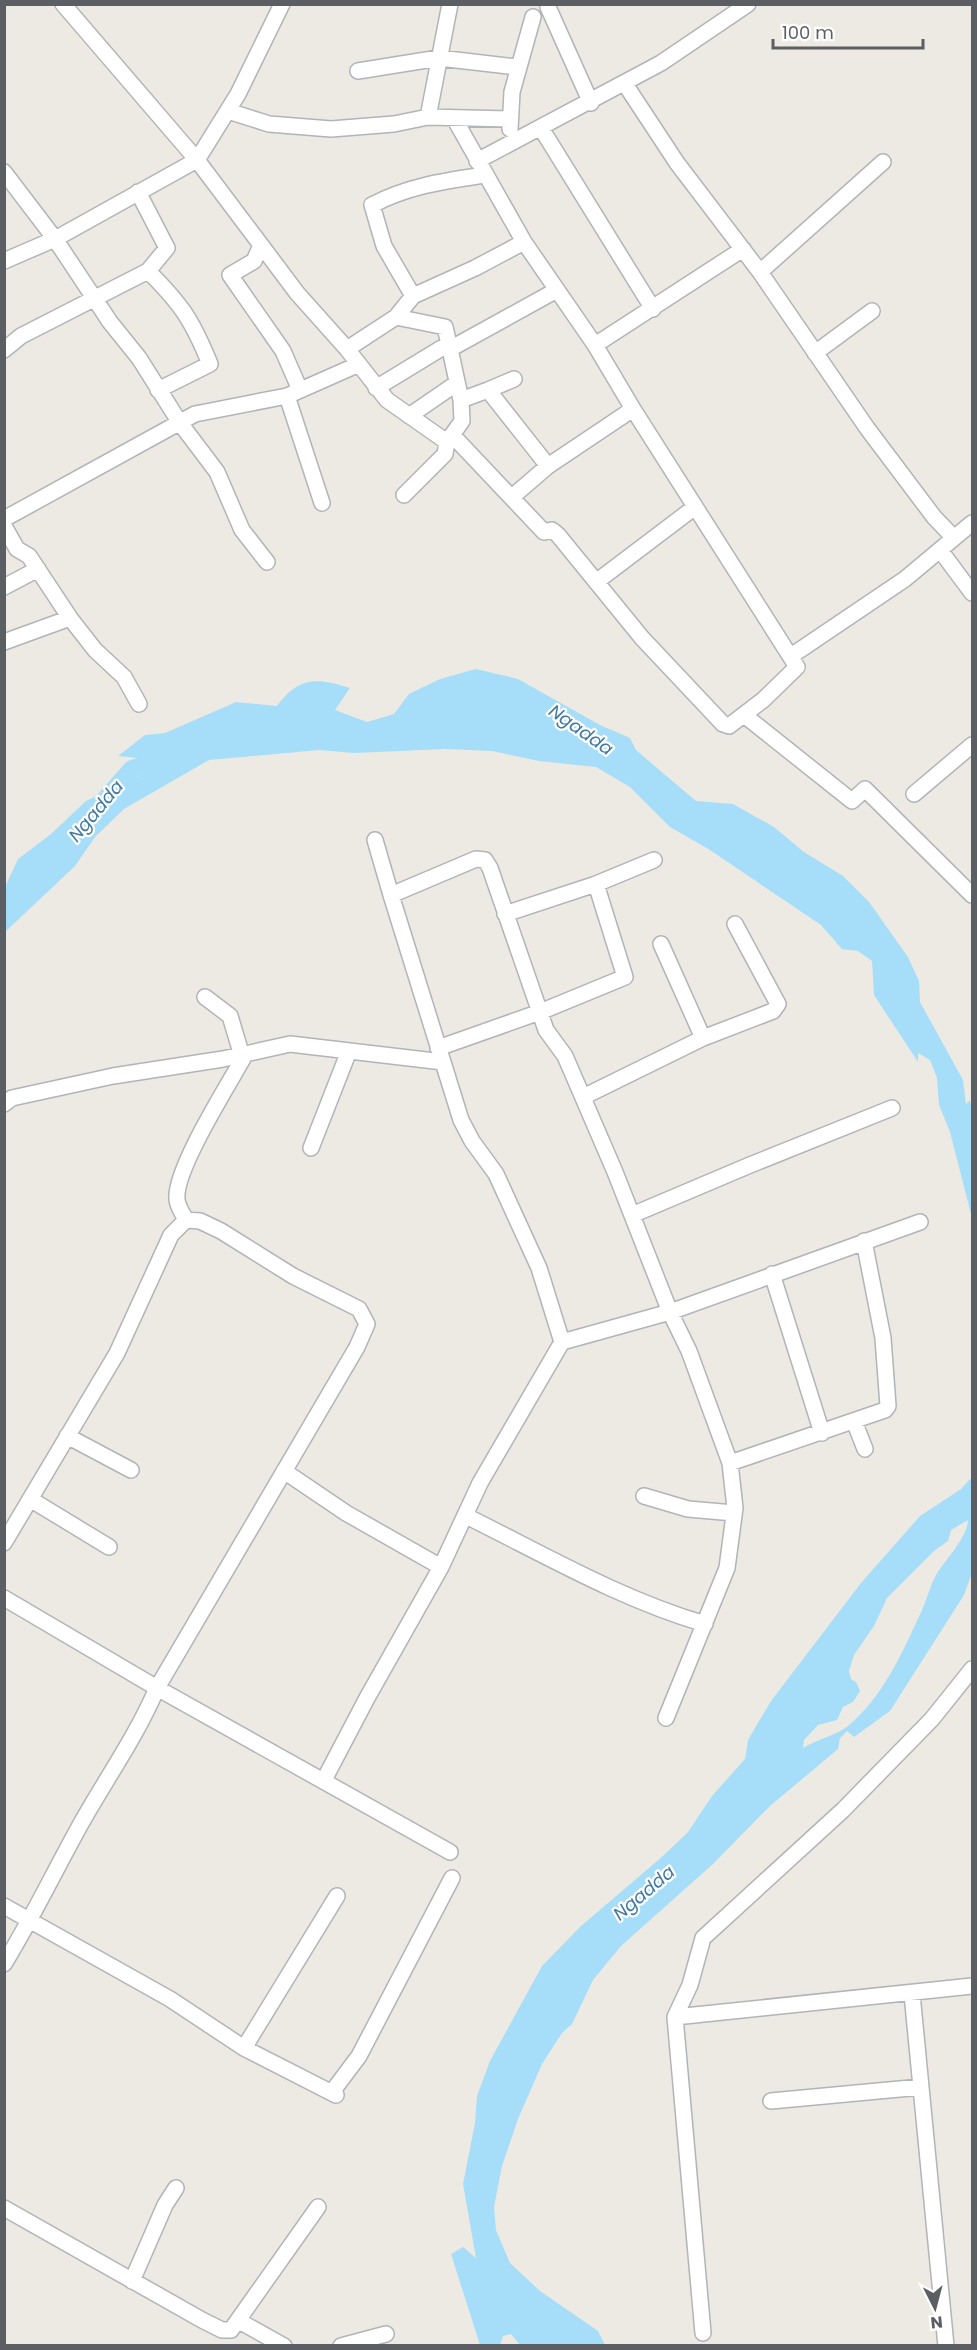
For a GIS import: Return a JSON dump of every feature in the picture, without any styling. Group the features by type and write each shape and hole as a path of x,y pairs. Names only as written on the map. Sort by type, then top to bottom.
{"street":[{"path":"63,4 197,160 297,293 347,349 376,388 387,400 447,442"},
{"path":"4,261 56,239 197,160 228,111 282,4"},
{"path":"428,117 450,4"},
{"path":"413,296 384,246 372,205 396,193 481,168 512,141 625,84 661,63 748,4"},
{"path":"548,7 591,103"},
{"path":"512,141 509,119 517,67 533,17"},
{"path":"358,71 438,58 517,67"},
{"path":"625,84 677,163 760,272 874,437 934,517 954,538"},
{"path":"228,111 269,124 331,129 394,124 428,117 509,119"},
{"path":"447,442 456,439 544,532 552,530 563,540 642,638 723,724 729,726 764,700 797,667 633,409 595,345 555,291 524,242 454,118"},
{"path":"541,128 653,309"},
{"path":"760,272 883,162"},
{"path":"4,172 56,239 96,300 139,358 180,423 217,472 242,530 267,562"},
{"path":"4,350 21,336 96,300 148,271 167,248 138,192"},
{"path":"347,349 396,317 413,296 475,268 524,242"},
{"path":"261,244 254,261 230,275 283,351 322,503"},
{"path":"595,345 743,249"},
{"path":"148,271 185,311 210,364 158,390"},
{"path":"450,349 555,291"},
{"path":"815,352 872,311"},
{"path":"396,317 445,327 461,400 462,421 447,442 445,454 404,495"},
{"path":"376,388 445,346 450,349"},
{"path":"4,519 195,414 293,393 357,365"},
{"path":"461,400 514,379"},
{"path":"409,416 457,383"},
{"path":"488,390 548,466"},
{"path":"512,497 548,466 633,409"},
{"path":"596,582 695,507"},
{"path":"791,656 905,579 972,523"},
{"path":"4,526 17,549 29,556 69,618 95,650 124,677 139,704"},
{"path":"940,550 972,593"},
{"path":"4,587 38,569"},
{"path":"4,642 69,618"},
{"path":"744,715 852,801 865,789 972,895"},
{"path":"914,794 972,746"},
{"path":"375,840 461,1120 472,1141 496,1174 539,1268 562,1342"},
{"path":"391,895 464,862 485,860 490,868 546,1030 565,1056 583,1097 670,1312 689,1352 730,1463 734,1514 727,1568 666,1718"},
{"path":"506,914 596,884 654,860"},
{"path":"4,1104 12,1098 113,1076 243,1055 290,1044 349,1051 441,1055 625,977 596,884"},
{"path":"583,1097 704,1038 773,1011 778,1004 735,924"},
{"path":"661,944 704,1038"},
{"path":"186,1220 176,1200 178,1187 189,1156 243,1055 230,1016 205,997"},
{"path":"311,1148 349,1051"},
{"path":"632,1215 750,1164 892,1108"},
{"path":"4,1543 117,1353 171,1235 186,1220 200,1221 221,1231 293,1276 358,1309 367,1324 357,1347 157,1688 146,1714 83,1821 31,1921 4,1964"},
{"path":"324,1780 441,1567 480,1483 562,1342 670,1312 920,1222"},
{"path":"730,1463 885,1410 888,1401 882,1338 864,1241"},
{"path":"772,1274 822,1433"},
{"path":"854,1421 865,1449"},
{"path":"67,1436 131,1470"},
{"path":"284,1471 346,1513 441,1567"},
{"path":"644,1496 688,1509 734,1514"},
{"path":"30,1499 110,1548"},
{"path":"466,1516 567,1569 665,1612 705,1624"},
{"path":"4,1598 157,1688 450,1852"},
{"path":"703,2332 675,2017 690,1985 703,1938 843,1810 932,1719 972,1669"},
{"path":"4,1906 170,1999 244,2048 334,2093 358,2056 452,1878"},
{"path":"244,2048 337,1896"},
{"path":"675,2017 972,1986"},
{"path":"912,1994 946,2346"},
{"path":"771,2101 921,2087"},
{"path":"132,2281 165,2205 176,2188"},
{"path":"4,2208 222,2330 231,2330 318,2207"},
{"path":"239,2321 284,2346"},
{"path":"341,2346 386,2334"}],"water":[{"path":"476,669 518,679 600,725 630,738 636,750 696,801 733,804 774,827 804,852 843,876 869,902 908,957 919,981 920,1002 963,1080 966,1104 970,1100 972,1110 972,1218 950,1132 939,1105 937,1078 930,1060 918,1053 918,1062 874,995 872,961 858,951 842,949 821,925 710,850 670,827 630,787 596,767 539,761 492,751 445,749 354,753 319,750 209,760 124,809 95,837 75,866 5,932 5,887 18,859 51,834 86,801 171,761 118,756 145,735 165,733 236,702 277,706 285,696 301,684 318,681 350,688 335,710 367,722 394,714 409,694 440,679"},
{"path":"972,1477 972,1573 964,1595 890,1711 854,1737 847,1731 840,1738 838,1749 770,1806 713,1864 621,1946 593,1980 572,2024 562,2033 542,2064 518,2119 502,2166 494,2207 496,2230 510,2263 540,2291 598,2331 605,2345 520,2345 511,2334 503,2336 500,2345 480,2345 451,2254 463,2247 476,2258 463,2184 475,2123 477,2096 490,2061 542,1966 581,1926 688,1832 712,1796 745,1759 748,1740 771,1701 861,1583 920,1516 961,1489","holes":["968,1520 967,1527 936,1575 900,1657 872,1701 848,1726 803,1748 804,1740 818,1725 837,1720 843,1707 853,1702 860,1691 856,1682 851,1679 849,1671 854,1655 874,1626 887,1598 934,1551 948,1541 951,1530"]}],"waterway":[{"name":"Ngadda","path":"101,804 132,769 184,752"}]}
